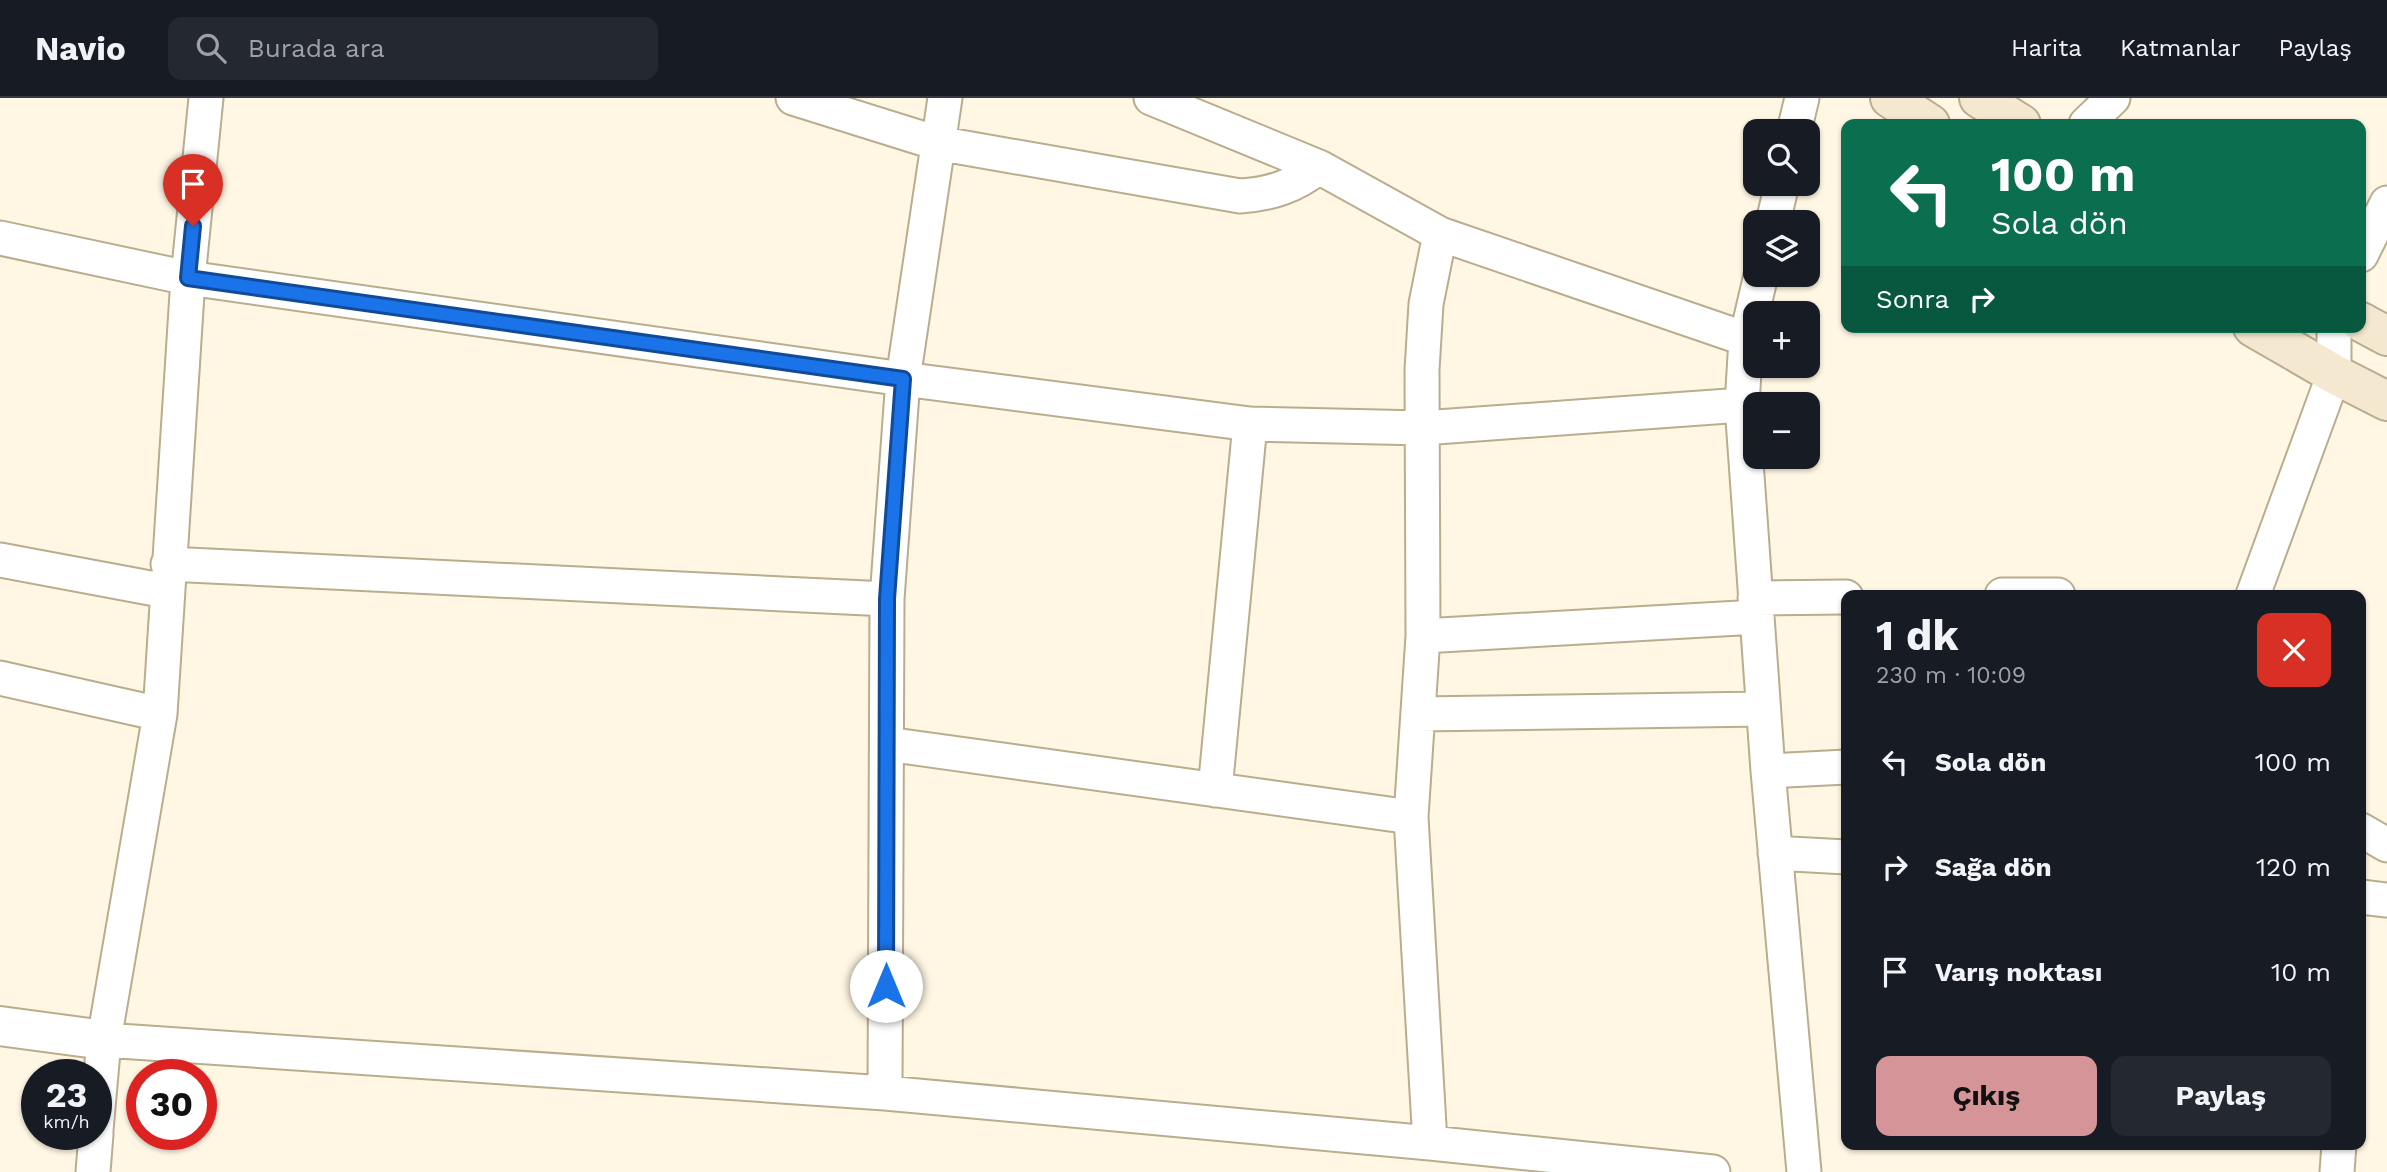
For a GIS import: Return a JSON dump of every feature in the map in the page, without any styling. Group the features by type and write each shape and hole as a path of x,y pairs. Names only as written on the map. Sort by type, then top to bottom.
{"main road":[{"path":"1890,98 1922,119"},
{"path":"1979,98 2013,119"},
{"path":"2366,325 2387,336"},
{"path":"2263,333 2387,401"}],"street":[{"path":"102,1059 160,714 188,278 206,98"},
{"path":"793,98 937,143 1240,196 1276,191 1299,182 1319,167"},
{"path":"885,1093 887,599 903,379 945,98"},
{"path":"1151,98 1319,167 1440,234 1743,338"},
{"path":"1797,119 1802,98"},
{"path":"2091,119 2113,98"},
{"path":"2366,245 2387,203"},
{"path":"1430,1143 1411,817 1423,636 1422,370 1426,304 1440,234"},
{"path":"0,238 188,278 903,379 1250,424 1423,428 1742,405"},
{"path":"2255,590 2334,374 2334,333"},
{"path":"1744,378 1742,405 1763,709 1804,1172"},
{"path":"1215,790 1250,424"},
{"path":"0,560 167,577 887,599"},
{"path":"1423,636 1756,608 1841,598"},
{"path":"0,678 160,714"},
{"path":"1418,714 1763,709"},
{"path":"887,744 1411,817"},
{"path":"1768,771 1841,767"},
{"path":"2366,833 2387,845"},
{"path":"1775,853 1841,857"},
{"path":"2366,898 2387,900"},
{"path":"0,1026 104,1040 885,1093 1713,1172"},
{"path":"93,1172 95,1150"},
{"path":"2337,1172 2339,1150"}],"route":[{"path":"193,226 188,278 903,379 887,599 886,986"}]}
